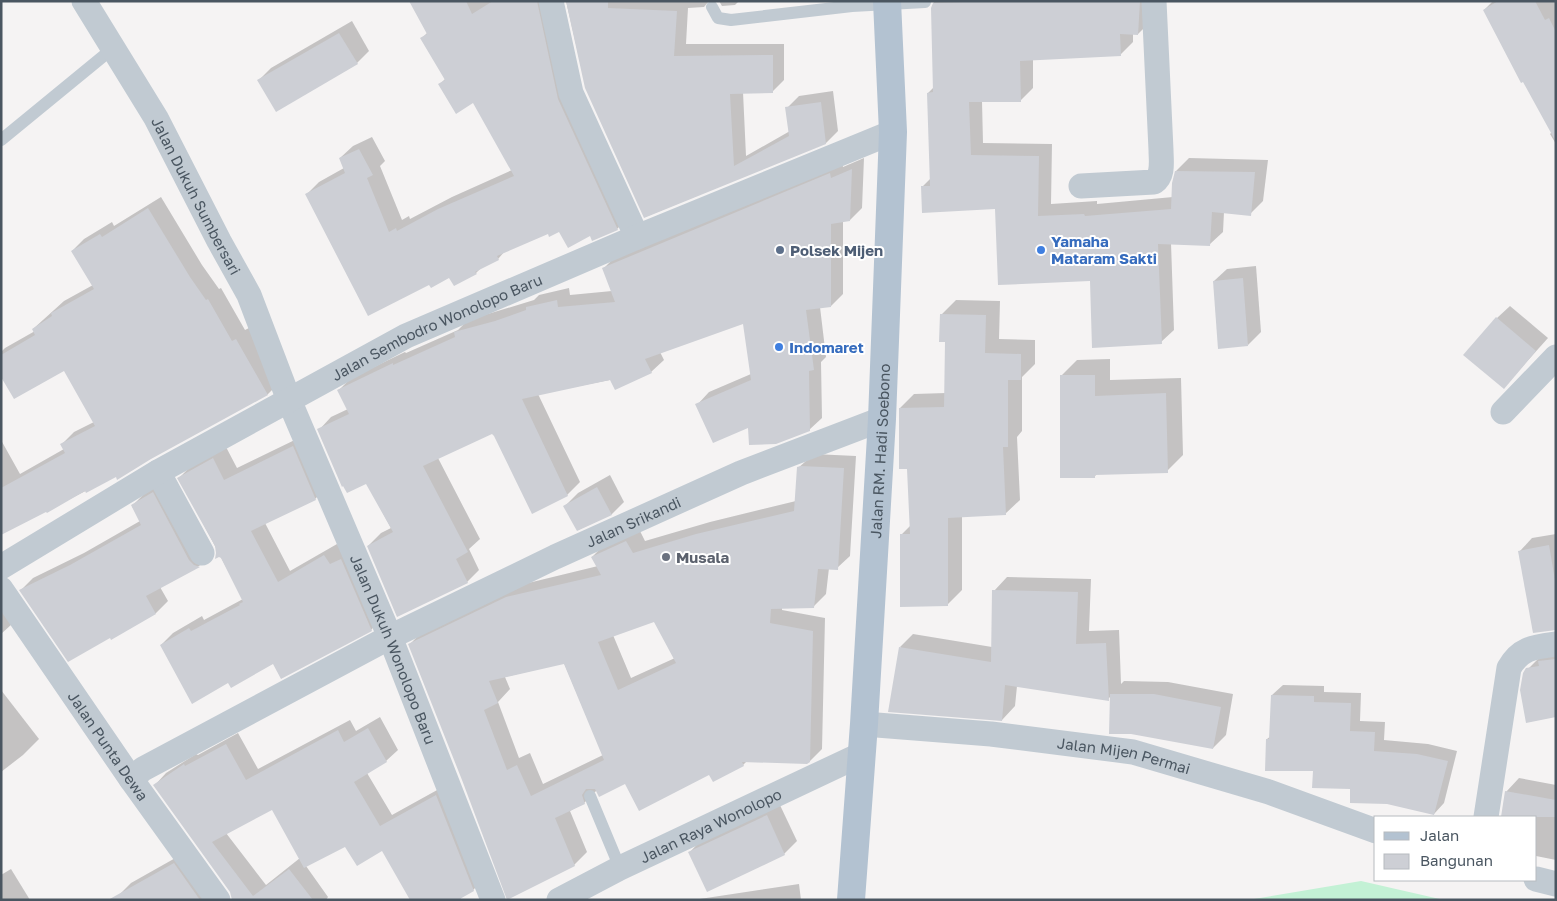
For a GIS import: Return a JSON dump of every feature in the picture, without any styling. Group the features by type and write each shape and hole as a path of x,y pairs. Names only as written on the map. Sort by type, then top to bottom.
{"main road":[{"name":"Jalan RM. Hadi Soebono","path":"851,900 864,724 882,419 893,132 887,2"}],"street":[{"name":"Jalan Dukuh Sumbersari","path":"84,1 156,118 249,295 289,400"},
{"path":"551,1 571,93 637,236"},
{"path":"1081,186 1154,182 1161,174 1154,1"},
{"name":"Jalan Sembodro Wonolopo Baru","path":"1,568 158,472 406,336 637,236 893,132"},
{"path":"1503,412 1556,357"},
{"name":"Jalan Dukuh Wonolopo Baru","path":"289,400 390,637 493,900"},
{"name":"Jalan Srikandi","path":"131,779 143,769 390,637 555,557 741,473 882,419"},
{"path":"158,472 202,553"},
{"name":"Jalan Punta Dewa","path":"1,589 131,779 218,900"},
{"path":"1486,816 1509,668 1515,658 1523,651 1556,644"},
{"name":"Jalan Mijen Permai","path":"864,724 991,734 1133,752 1269,792 1374,830"},
{"name":"Jalan Raya Wonolopo","path":"559,900 620,868 862,754"},
{"path":"1537,879 1556,884"}],"lane":[{"path":"712,7 718,18 731,20 887,2 925,2"},
{"path":"1,140 112,49"},
{"path":"590,796 620,868"}],"green space":[{"path":"1361,881 1444,900 1248,900"}],"building":[{"path":"409,1 466,1 472,14 493,1 537,1 558,99 618,230 592,241 590,236 568,248 559,232 549,237 548,234 497,256 499,260 475,272 477,274 454,286 449,278 431,288 429,285 368,316 305,194 345,173 339,158 359,149 373,175 367,178 389,232 396,228 397,231 438,209 514,176 473,103 456,114 438,84 445,80 420,38 427,34"},
{"path":"566,1 608,1 608,8 677,11 674,56 773,55 773,93 730,94 734,166 789,136 785,107 821,102 826,144 644,218 585,88"},
{"path":"1140,1 1138,35 1120,34 1121,56 1020,61 1021,102 969,102 971,155 1039,156 1038,216 1084,214 1085,216 1171,209 1172,183 1175,171 1255,172 1251,216 1212,212 1210,246 1158,244 1162,344 1092,348 1090,281 998,285 995,209 922,213 921,186 930,186 927,93 933,92 931,8 933,3"},
{"path":"1498,1 1535,1 1545,20 1549,18 1556,32 1556,142 1523,82 1521,83 1483,10"},
{"path":"339,33 358,64 276,112 257,80"},
{"path":"852,169 850,221 831,224 831,307 806,310 814,370 809,371 810,431 776,444 749,445 748,428 713,443 695,404 751,380 743,324 645,359 652,373 615,390 610,380 522,399 568,496 532,514 492,434 423,466 468,552 456,559 468,583 397,617 367,546 393,532 366,484 347,493 342,487 317,429 349,414 337,390 393,363 393,365 455,337 454,332 495,321 526,310 526,307 557,300 558,307 615,302 602,268 830,173 831,178"},
{"path":"148,208 190,277 206,300 208,299 232,341 236,339 268,395 151,459 117,480 116,477 86,493 85,491 47,513 1,535 1,488 65,453 60,444 95,426 64,371 14,399 1,377 1,355 35,335 32,329 52,316 51,313 94,289 71,251 100,234 102,237"},
{"path":"1243,278 1248,346 1218,349 1213,281"},
{"path":"940,314 986,315 985,353 1021,354 1021,380 1008,380 1008,447 1003,447 1006,515 948,518 948,606 900,607 900,534 910,534 907,469 899,469 899,408 944,407 945,342 939,342"},
{"path":"1496,317 1536,351 1504,389 1463,355"},
{"path":"1060,375 1095,375 1095,396 1166,393 1168,473 1095,475 1095,478 1060,478"},
{"path":"293,446 316,500 251,531 278,582 324,555 330,564 341,559 372,631 281,679 273,664 231,688 228,683 192,704 160,645 189,628 191,631 243,602 221,558 215,559 215,546 177,478 213,458 224,480"},
{"path":"797,467 844,468 838,570 818,569 814,608 771,609 770,623 813,631 810,762 807,764 742,762 744,766 713,782 709,775 639,811 625,784 599,797 595,789 586,789 582,795 585,804 555,818 575,866 507,900 408,644 506,597 601,575 591,557 626,541 633,553 696,534 794,511","holes":["654,622 676,663 618,690 598,642","564,664 604,760 531,796 517,765 507,770 484,710 498,703 489,681"]},
{"path":"597,487 612,515 577,531 563,506"},
{"path":"153,492 189,560 194,565 200,567 146,596 156,614 68,662 19,590 70,565 141,525 131,505"},
{"path":"1549,545 1556,586 1556,630 1533,633 1518,551"},
{"path":"992,590 1078,592 1076,644 1106,643 1109,701 1005,685 1002,721 888,712 899,647 991,662"},
{"path":"1556,659 1556,717 1526,723 1520,690 1523,673 1526,668 1539,666 1538,661"},
{"path":"1110,694 1154,694 1221,707 1213,749 1131,734 1109,734"},
{"path":"1271,695 1314,696 1314,702 1351,703 1350,731 1375,732 1374,751 1417,754 1448,761 1434,815 1387,804 1350,803 1350,789 1312,788 1313,771 1265,771 1266,739 1269,739"},
{"path":"368,728 387,762 354,782 380,826 436,795 474,891 458,900 410,900 382,851 357,866 345,847 304,868 272,810 212,842 253,896 289,869 313,900 232,900 230,892 153,785 184,764 185,766 226,744 246,780 338,730 344,742"},
{"path":"1505,791 1556,800 1556,817 1501,816"},
{"path":"767,815 785,855 707,892 688,852"},
{"path":"174,863 200,900 108,900"}],"place":[{"name":"Polsek Mijen","path":"780,250"},
{"name":"Yamaha Mataram Sakti","path":"1041,250"},
{"name":"Indomaret","path":"779,347"},
{"name":"Musala","path":"666,557"}]}
